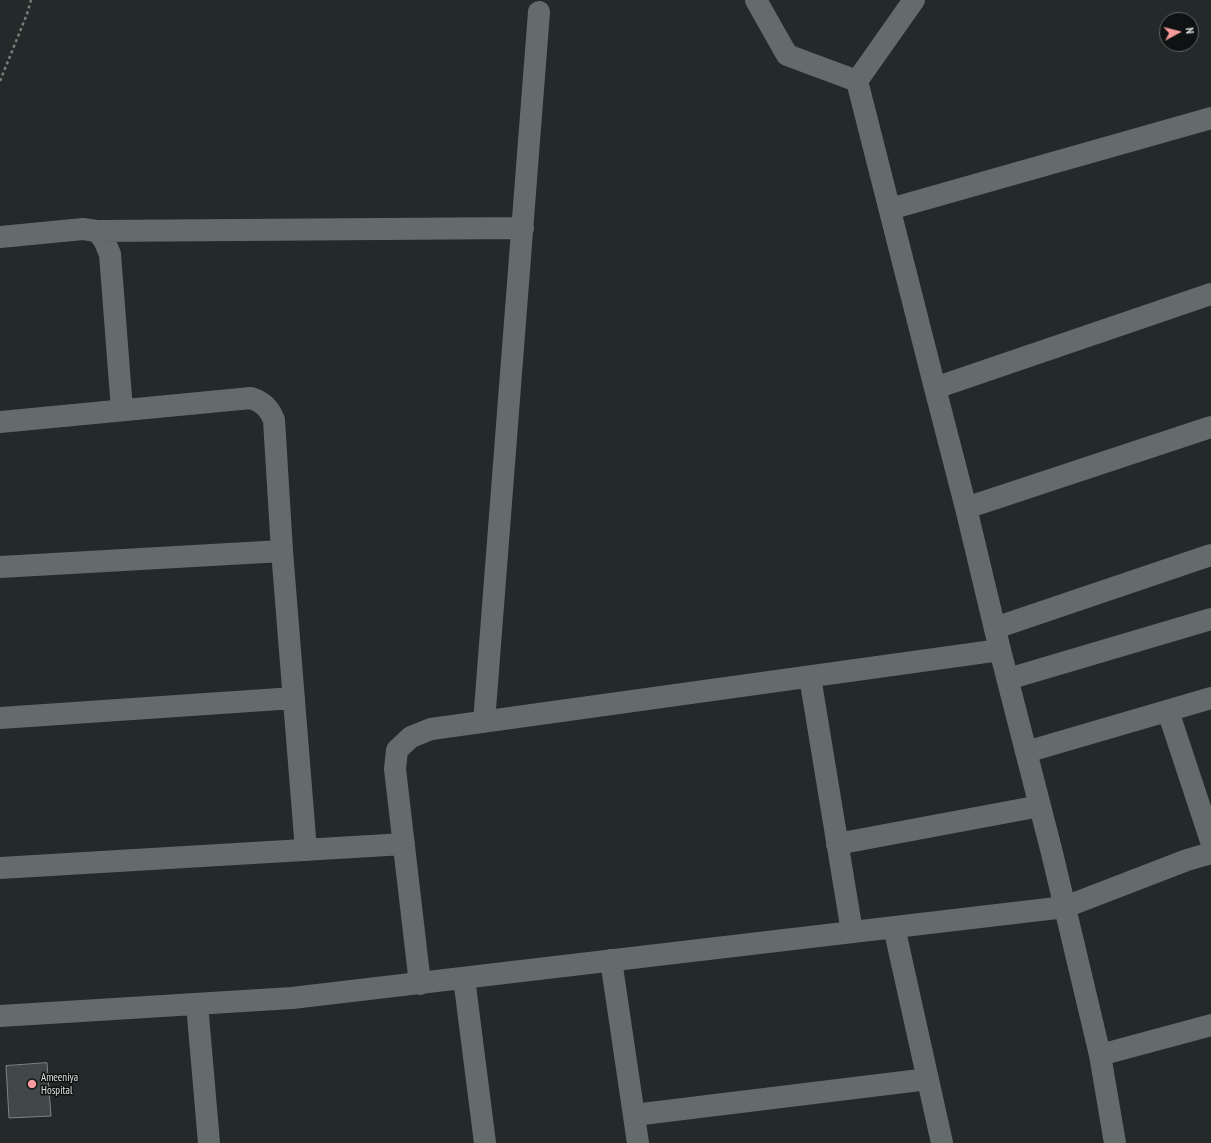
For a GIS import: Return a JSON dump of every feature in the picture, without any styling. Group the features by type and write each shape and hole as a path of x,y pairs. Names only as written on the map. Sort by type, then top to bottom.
{"street":[{"path":"756,0 787,55 857,81"},
{"path":"914,0 857,81 966,508 1065,907 1100,1055 1112,1142"},
{"path":"484,722 539,12"},
{"path":"890,209 1211,118"},
{"path":"0,237 83,229 97,231 523,228"},
{"path":"97,231 104,240 110,254 122,410"},
{"path":"935,388 1211,294"},
{"path":"0,422 251,398 262,402 270,411 274,420 282,551 306,850"},
{"path":"966,508 1211,427"},
{"path":"0,567 282,551"},
{"path":"995,628 1211,555"},
{"path":"1008,679 1211,620"},
{"path":"420,984 395,769 397,750 411,737 431,729 1000,650"},
{"path":"810,677 852,932"},
{"path":"0,718 294,698"},
{"path":"1026,752 1211,698"},
{"path":"1168,711 1211,841"},
{"path":"837,844 1040,806"},
{"path":"0,868 404,844"},
{"path":"0,1016 292,998 1065,907 1187,860 1211,854"},
{"path":"894,927 942,1143"},
{"path":"611,960 638,1143"},
{"path":"464,978 485,1143"},
{"path":"197,1004 209,1143"},
{"path":"1100,1055 1211,1026"},
{"path":"634,1115 928,1079"}],"path":[{"path":"0,81 27,14 31,0"}],"building":[{"path":"47,1063 51,1116 9,1118 6,1066"}],"place":[{"name":"Ameeniya Hospital","path":"32,1084"}]}
